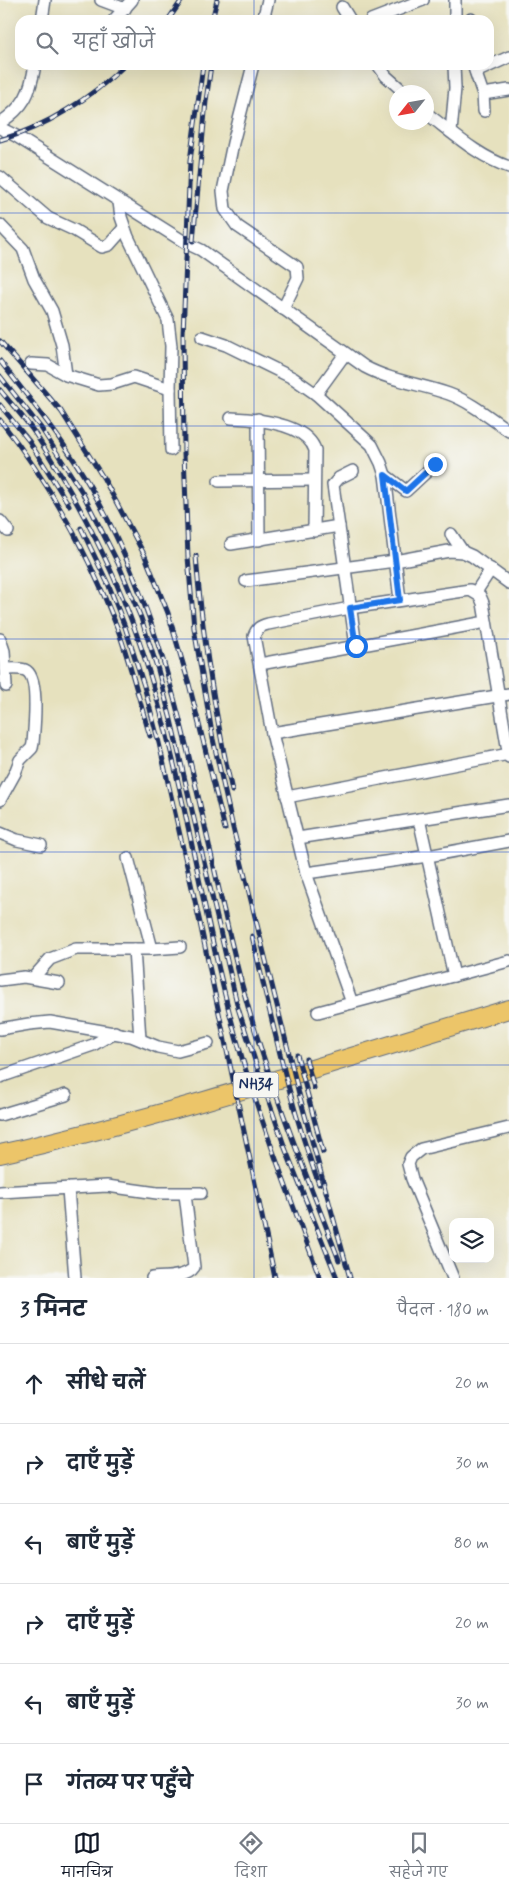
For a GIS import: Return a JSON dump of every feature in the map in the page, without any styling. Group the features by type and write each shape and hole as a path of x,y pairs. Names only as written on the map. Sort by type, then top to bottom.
{"highway":[{"name":"NH34","path":"0,1154 66,1139 210,1099 509,1009"}],"street":[{"path":"43,15 45,0"},
{"path":"101,0 129,4"},
{"path":"265,15 268,0"},
{"path":"384,15 423,0"},
{"path":"455,0 455,15"},
{"path":"119,15 129,4"},
{"path":"342,7 347,15"},
{"path":"494,62 509,57"},
{"path":"0,123 17,110 28,96 34,70"},
{"path":"252,70 233,143 223,191 224,202 230,217 237,226 297,267 298,278 283,309"},
{"path":"382,70 396,85"},
{"path":"451,132 455,88 454,70"},
{"path":"475,70 483,94 484,112"},
{"path":"483,94 509,90"},
{"path":"434,119 480,153 509,166"},
{"path":"0,128 16,136 186,244 201,250 345,354 377,374 451,394 508,428"},
{"path":"0,177 48,218 74,230 102,247 109,245 124,228"},
{"path":"119,202 124,228 168,320 171,346 171,450"},
{"path":"0,225 23,249 34,279 52,311 62,345 66,375"},
{"path":"202,337 226,345 293,378 316,394 372,445 385,475 400,600"},
{"path":"316,394 345,354"},
{"path":"31,364 48,365 66,375 99,385 106,386 134,376 170,390"},
{"path":"231,418 258,419 301,433 310,440 315,450 314,531"},
{"path":"258,419 259,540"},
{"path":"385,475 406,491 435,464"},
{"path":"353,471 339,478 332,485 356,646"},
{"path":"220,481 314,480"},
{"path":"0,520 8,531"},
{"path":"231,544 339,526"},
{"path":"451,534 463,552"},
{"path":"246,581 394,561 449,551 463,552 472,556 509,582"},
{"path":"476,592 491,569"},
{"path":"288,796 509,755 503,694 483,603 476,592 470,590 350,608 260,625 256,629 254,636 272,732 306,874 352,1003"},
{"path":"260,664 486,622"},
{"path":"0,640 4,651 6,686"},
{"path":"0,800 20,760 32,748 35,713 34,682 32,676 25,670 5,669"},
{"path":"272,732 503,694"},
{"path":"298,838 509,805"},
{"path":"419,819 454,976"},
{"path":"0,833 17,840 41,845"},
{"path":"306,874 428,856 509,841"},
{"path":"128,858 152,949"},
{"path":"33,978 50,959 76,949 180,947"},
{"path":"134,949 140,1039"},
{"path":"318,1012 509,960"},
{"path":"0,980 24,977 59,983"},
{"path":"0,1029 50,1022 115,1032 140,1039 158,1047 178,1051 208,1043"},
{"path":"0,1077 93,1045 115,1032"},
{"path":"0,1115 66,1095"},
{"path":"453,1278 412,1179 408,1164 411,1157 421,1149 509,1128"},
{"path":"0,1192 107,1186 156,1193 201,1193"},
{"path":"68,1189 75,1278"},
{"path":"152,1278 186,1274 192,1271 194,1267 185,1194"}],"railway":[{"path":"172,15 182,0"},
{"path":"213,15 217,0"},
{"path":"0,140 34,127 67,110 98,89 120,70"},
{"path":"202,70 190,161 183,334 184,453 188,557 194,628 213,739 233,828 299,1094 350,1278"},
{"path":"193,241 210,70"},
{"path":"0,341 61,411 104,479 145,556 168,613 189,684 225,829"},
{"path":"0,361 59,438 81,471 121,547 145,607 166,669 183,731 226,921 252,1020 287,1124 339,1260"},
{"path":"0,376 41,428 82,492 118,563 141,618 158,670 171,720 238,1008 285,1148 337,1278"},
{"path":"0,390 32,429 68,487 97,541 133,625 168,740 217,963 247,1076 320,1278"},
{"path":"0,405 29,441 69,505"},
{"path":"0,420 51,493 80,545 106,599 122,640 150,736"},
{"path":"81,528 109,586 125,627 144,686 159,743 200,923 275,1278"},
{"path":"196,556 210,674 232,791"},
{"path":"252,936 290,1092 319,1184"},
{"path":"297,1055 323,1152"},
{"path":"306,1059 314,1088"}],"route":[{"path":"356,646 350,608 400,600 385,475 406,491 435,464"}]}
